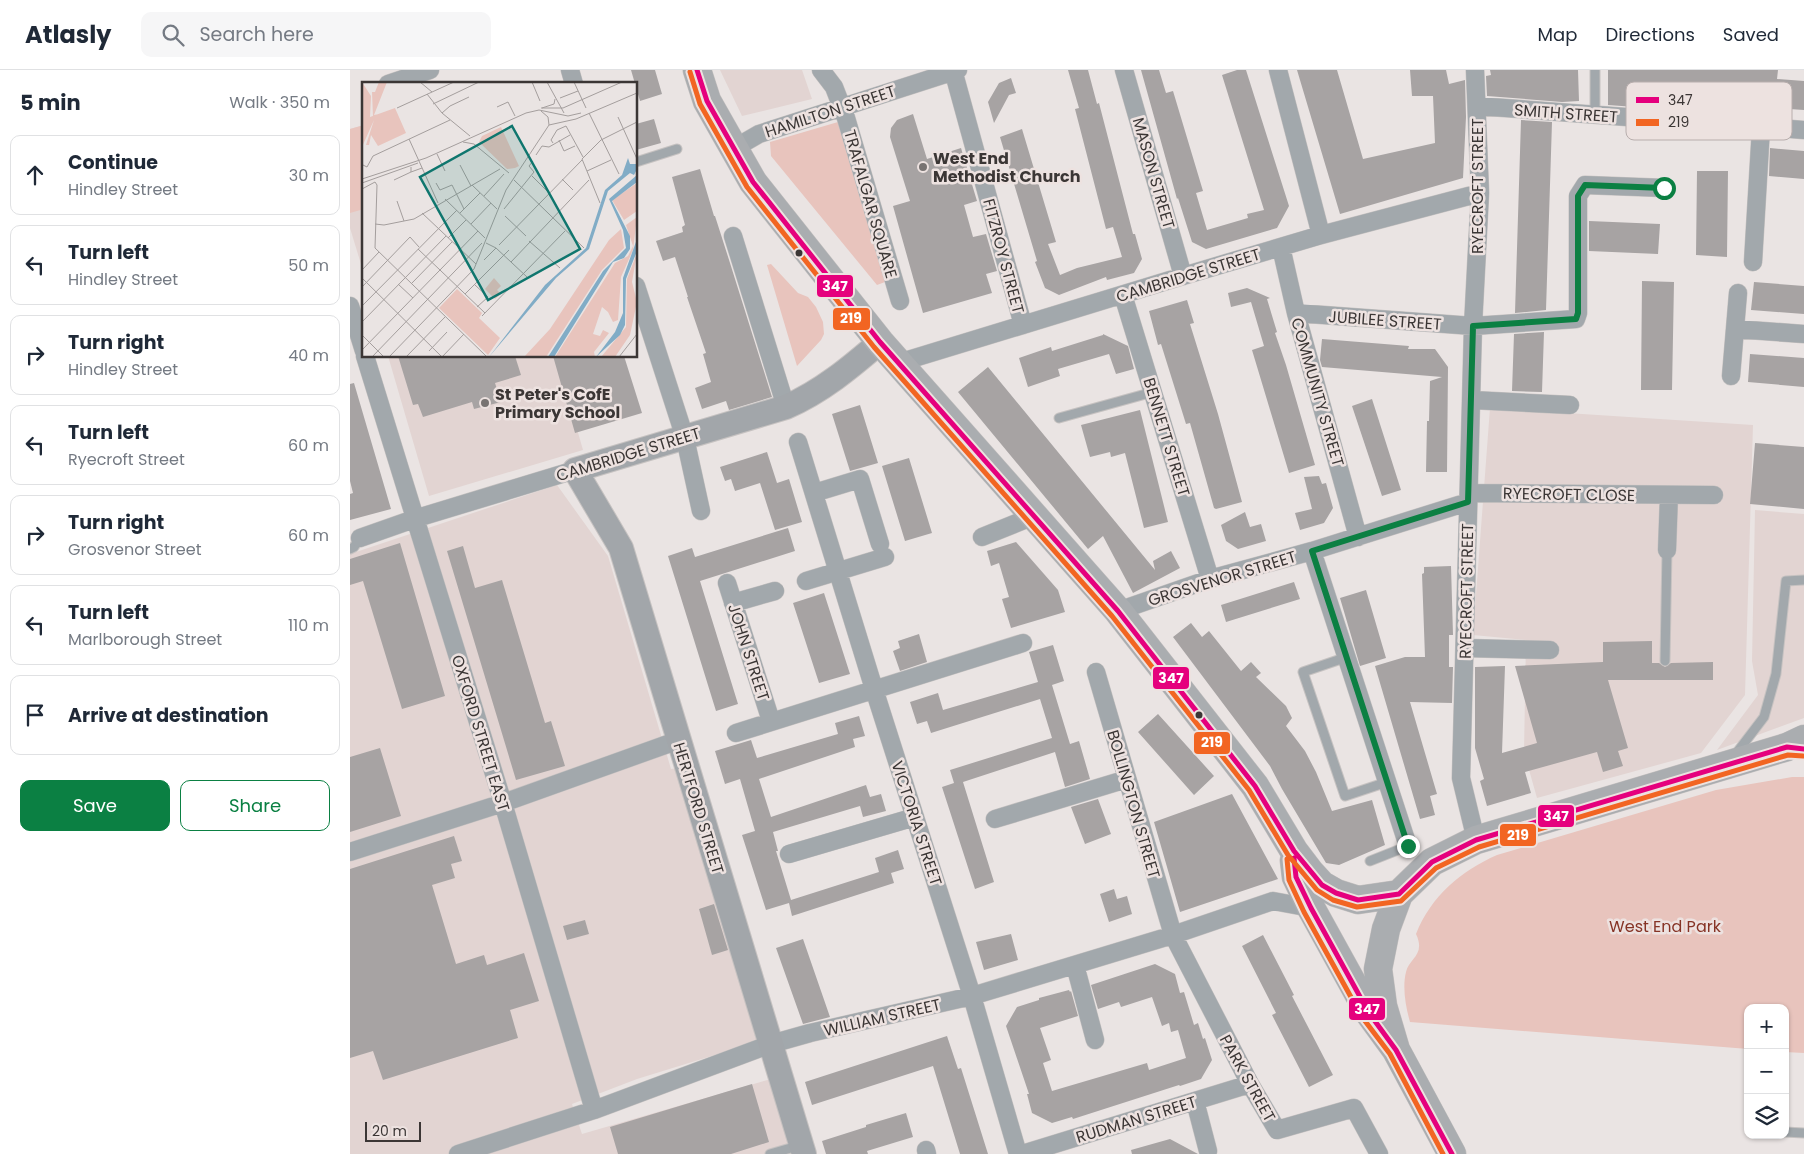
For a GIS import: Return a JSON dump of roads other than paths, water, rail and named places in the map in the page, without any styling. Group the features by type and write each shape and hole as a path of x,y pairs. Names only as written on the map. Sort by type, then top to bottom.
{"highway":[{"path":"697,70 708,101 733,149 757,187 880,342 1118,611 1255,786 1294,851 1322,886 1358,900 1400,894"},
{"path":"1396,1050 1383,1006 1378,969 1386,929 1400,894 1432,862 1476,840 1798,745"},
{"path":"1294,851 1296,877 1310,908 1369,1013 1396,1050 1452,1154"}],"street":[{"path":"394,82 430,70"},
{"name":"TRAFALGAR SQUARE","path":"821,70 834,87 841,107 900,301"},
{"name":"HAMILTON STREET","path":"733,149 759,134 955,70"},
{"name":"FITZROY STREET","path":"955,70 1024,326"},
{"name":"MASON STREET","path":"1124,70 1183,276"},
{"path":"1278,70 1321,235"},
{"name":"RYECROFT STREET","path":"1475,70 1480,193 1473,326 1461,778 1476,840"},
{"name":"SMITH STREET","path":"1477,106 1626,117"},
{"path":"1753,262 1760,140"},
{"name":"JUBILEE STREET","path":"1296,313 1473,326 1576,319 1578,313 1578,196 1585,185 1664,188"},
{"name":"CAMBRIDGE STREET","path":"898,363 1321,235 1480,193"},
{"path":"733,236 786,406"},
{"name":"COMMUNITY STREET","path":"1281,247 1296,313 1358,536"},
{"path":"638,292 684,438 701,511"},
{"path":"1731,376 1738,293"},
{"name":"BENNETT STREET","path":"1123,295 1210,579"},
{"path":"350,306 362,345"},
{"path":"1735,329 1804,334"},
{"name":"CAMBRIDGE STREET","path":"355,543 414,518 786,406 806,398 855,364 880,342"},
{"name":"OXFORD STREET EAST","path":"366,358 503,803 594,1110"},
{"path":"1472,400 1570,405"},
{"name":"VICTORIA STREET","path":"798,442 874,689 972,996 1018,1154"},
{"name":"HERTFORD STREET","path":"575,470 621,548 803,1149"},
{"path":"806,581 838,571 883,550 860,479 814,493"},
{"path":"1667,550 1669,495"},
{"name":"RYECROFT CLOSE","path":"1468,497 1714,495"},
{"name":"GROSVENOR STREET","path":"1118,611 1210,579 1312,551 1468,497"},
{"path":"982,537 1034,516"},
{"path":"1312,551 1408,846"},
{"name":"JOHN STREET","path":"727,584 771,721"},
{"path":"733,603 775,591"},
{"path":"736,733 1023,643"},
{"path":"1465,648 1550,650"},
{"name":"BOLLINGTON STREET","path":"1096,672 1172,935"},
{"path":"350,852 503,803 679,740"},
{"path":"995,819 1127,779"},
{"path":"789,854 915,817"},
{"name":"WILLIAM STREET","path":"458,1154 594,1110 771,1044 810,1033 972,996 1172,935 1272,901 1310,908"},
{"name":"PARK STREET","path":"1172,935 1250,1084 1277,1130 1354,1108 1379,1154"},
{"path":"1075,965 1095,1040"},
{"name":"RUDMAN STREET","path":"1022,1154 1250,1084"},
{"path":"1195,1101 1208,1151"}],"lane":[{"path":"1595,70 1595,115"},
{"path":"638,161 677,149"},
{"path":"1059,418 1153,392"},
{"path":"1665,661 1667,550"},
{"path":"1727,766 1764,718 1776,674 1786,581 1804,580"},
{"path":"1347,657 1303,672 1345,796 1387,782"},
{"path":"1370,861 1408,846"},
{"path":"1789,1132 1804,1133"},
{"path":"770,1154 803,1149"}],"place":[{"name":"West End Methodist Church","path":"923,167"},
{"name":"St Peter's CofE Primary School","path":"485,403"}],"park label":[{"name":"West End Park","path":"1665,926"}]}
